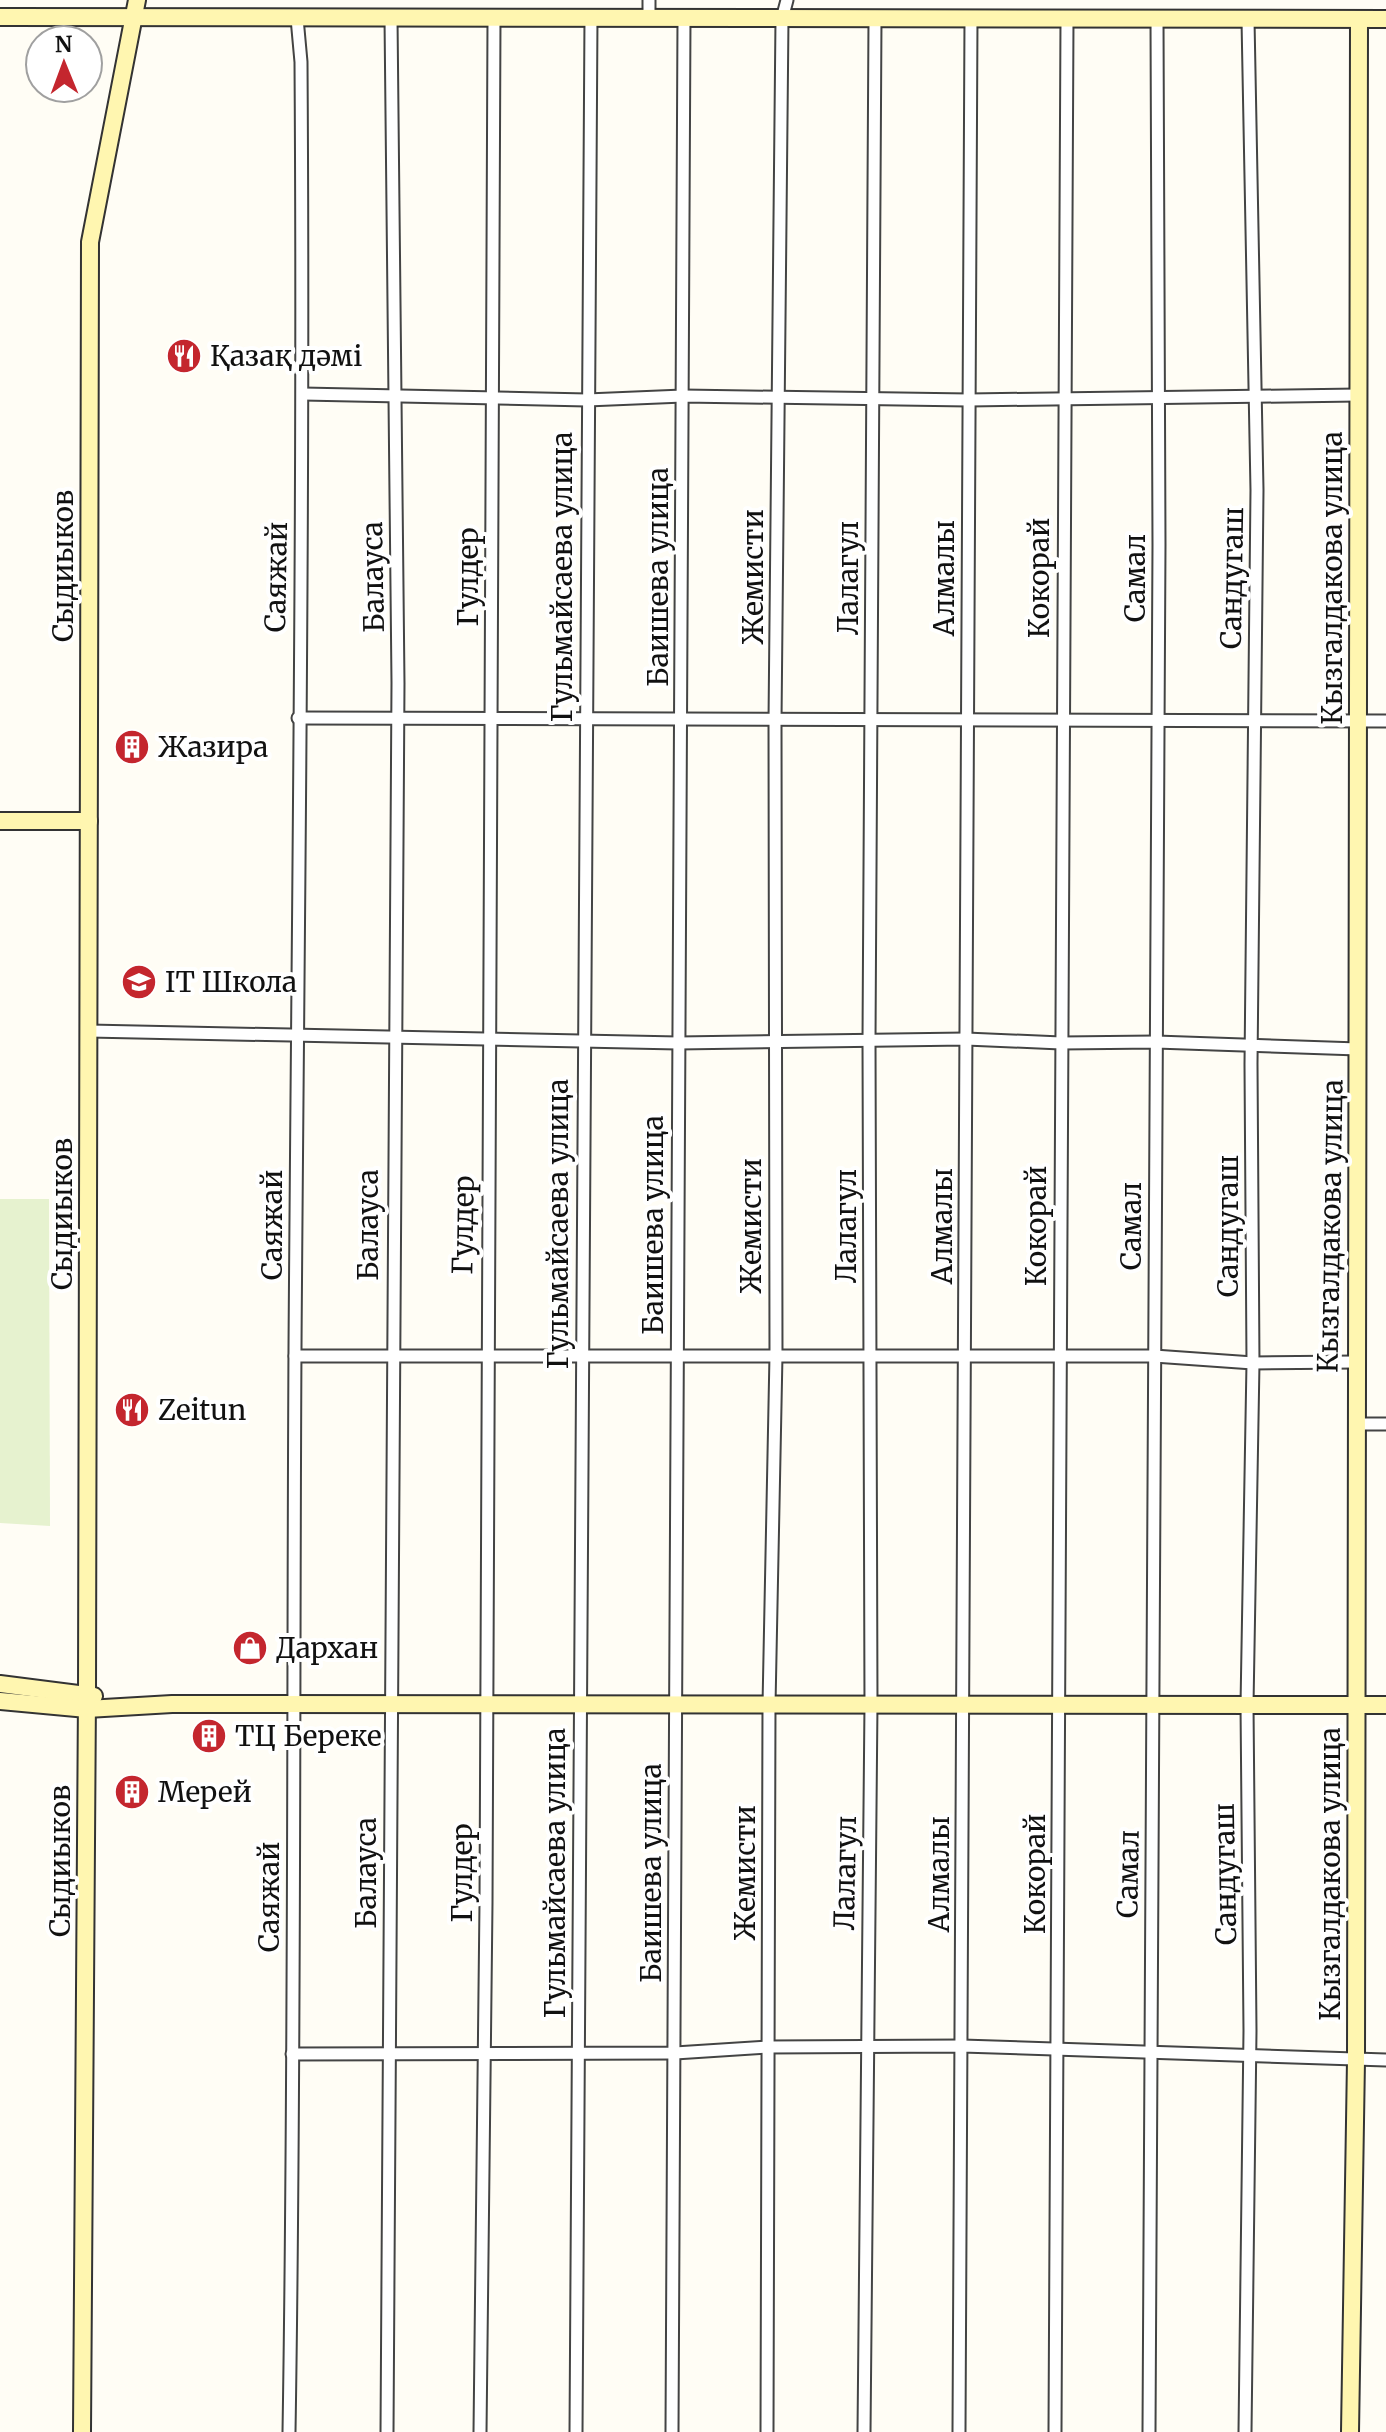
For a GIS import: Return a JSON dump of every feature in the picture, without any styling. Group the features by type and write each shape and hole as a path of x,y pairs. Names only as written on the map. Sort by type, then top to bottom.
{"street":[{"name":"Сыдиыков","path":"82,2432 90,242 137,0"},
{"path":"649,0 649,19"},
{"name":"Жемисти","path":"767,2432 769,1705 776,1355 775,721 782,19 787,0"},
{"path":"0,17 1386,19"},
{"name":"Гульмайсаева улица","path":"576,2432 580,1355 591,17"},
{"name":"Саяжай","path":"289,2432 298,718 303,394 301,62 297,18"},
{"name":"Балауса","path":"387,2432 397,715 391,18"},
{"name":"Гулдер","path":"480,2432 494,19"},
{"name":"Баишева улица","path":"672,2432 684,19"},
{"name":"Лалагул","path":"864,2432 871,1704 869,1040 875,19"},
{"name":"Алмалы","path":"959,2432 971,19"},
{"name":"Кокорай","path":"1055,2432 1067,20"},
{"name":"Самал","path":"1149,2432 1158,723 1157,20"},
{"name":"Сандугаш","path":"1245,2432 1250,2057 1247,1705 1253,1363 1251,1044 1256,398 1248,20"},
{"name":"Кызгалдакова улица","path":"1350,2432 1356,2060 1359,20"},
{"path":"303,394 587,400 683,396 1064,400 1358,395"},
{"path":"298,718 397,715 872,722 1063,718 1158,723 1386,721"},
{"path":"0,821 89,821"},
{"path":"89,1031 678,1043 966,1039 1358,1049"},
{"path":"295,1356 1059,1355 1154,1356 1253,1363 1355,1362"},
{"path":"1355,1424 1386,1424"},
{"path":"0,1684 87,1702"},
{"path":"0,1701 159,1705 1386,1705"},
{"path":"292,2054 675,2053 768,2047 962,2046 1386,2060"}],"green space":[{"path":"0,1199 49,1199 50,1526 0,1523"}],"place":[{"name":"Қазақ дәмі","path":"184,356"},
{"name":"Жазира","path":"132,747"},
{"name":"IT Школа","path":"139,982"},
{"name":"Zeitun","path":"132,1410"},
{"name":"Дархан","path":"250,1648"},
{"name":"ТЦ Береке","path":"209,1736"},
{"name":"Мерей","path":"132,1792"}]}
